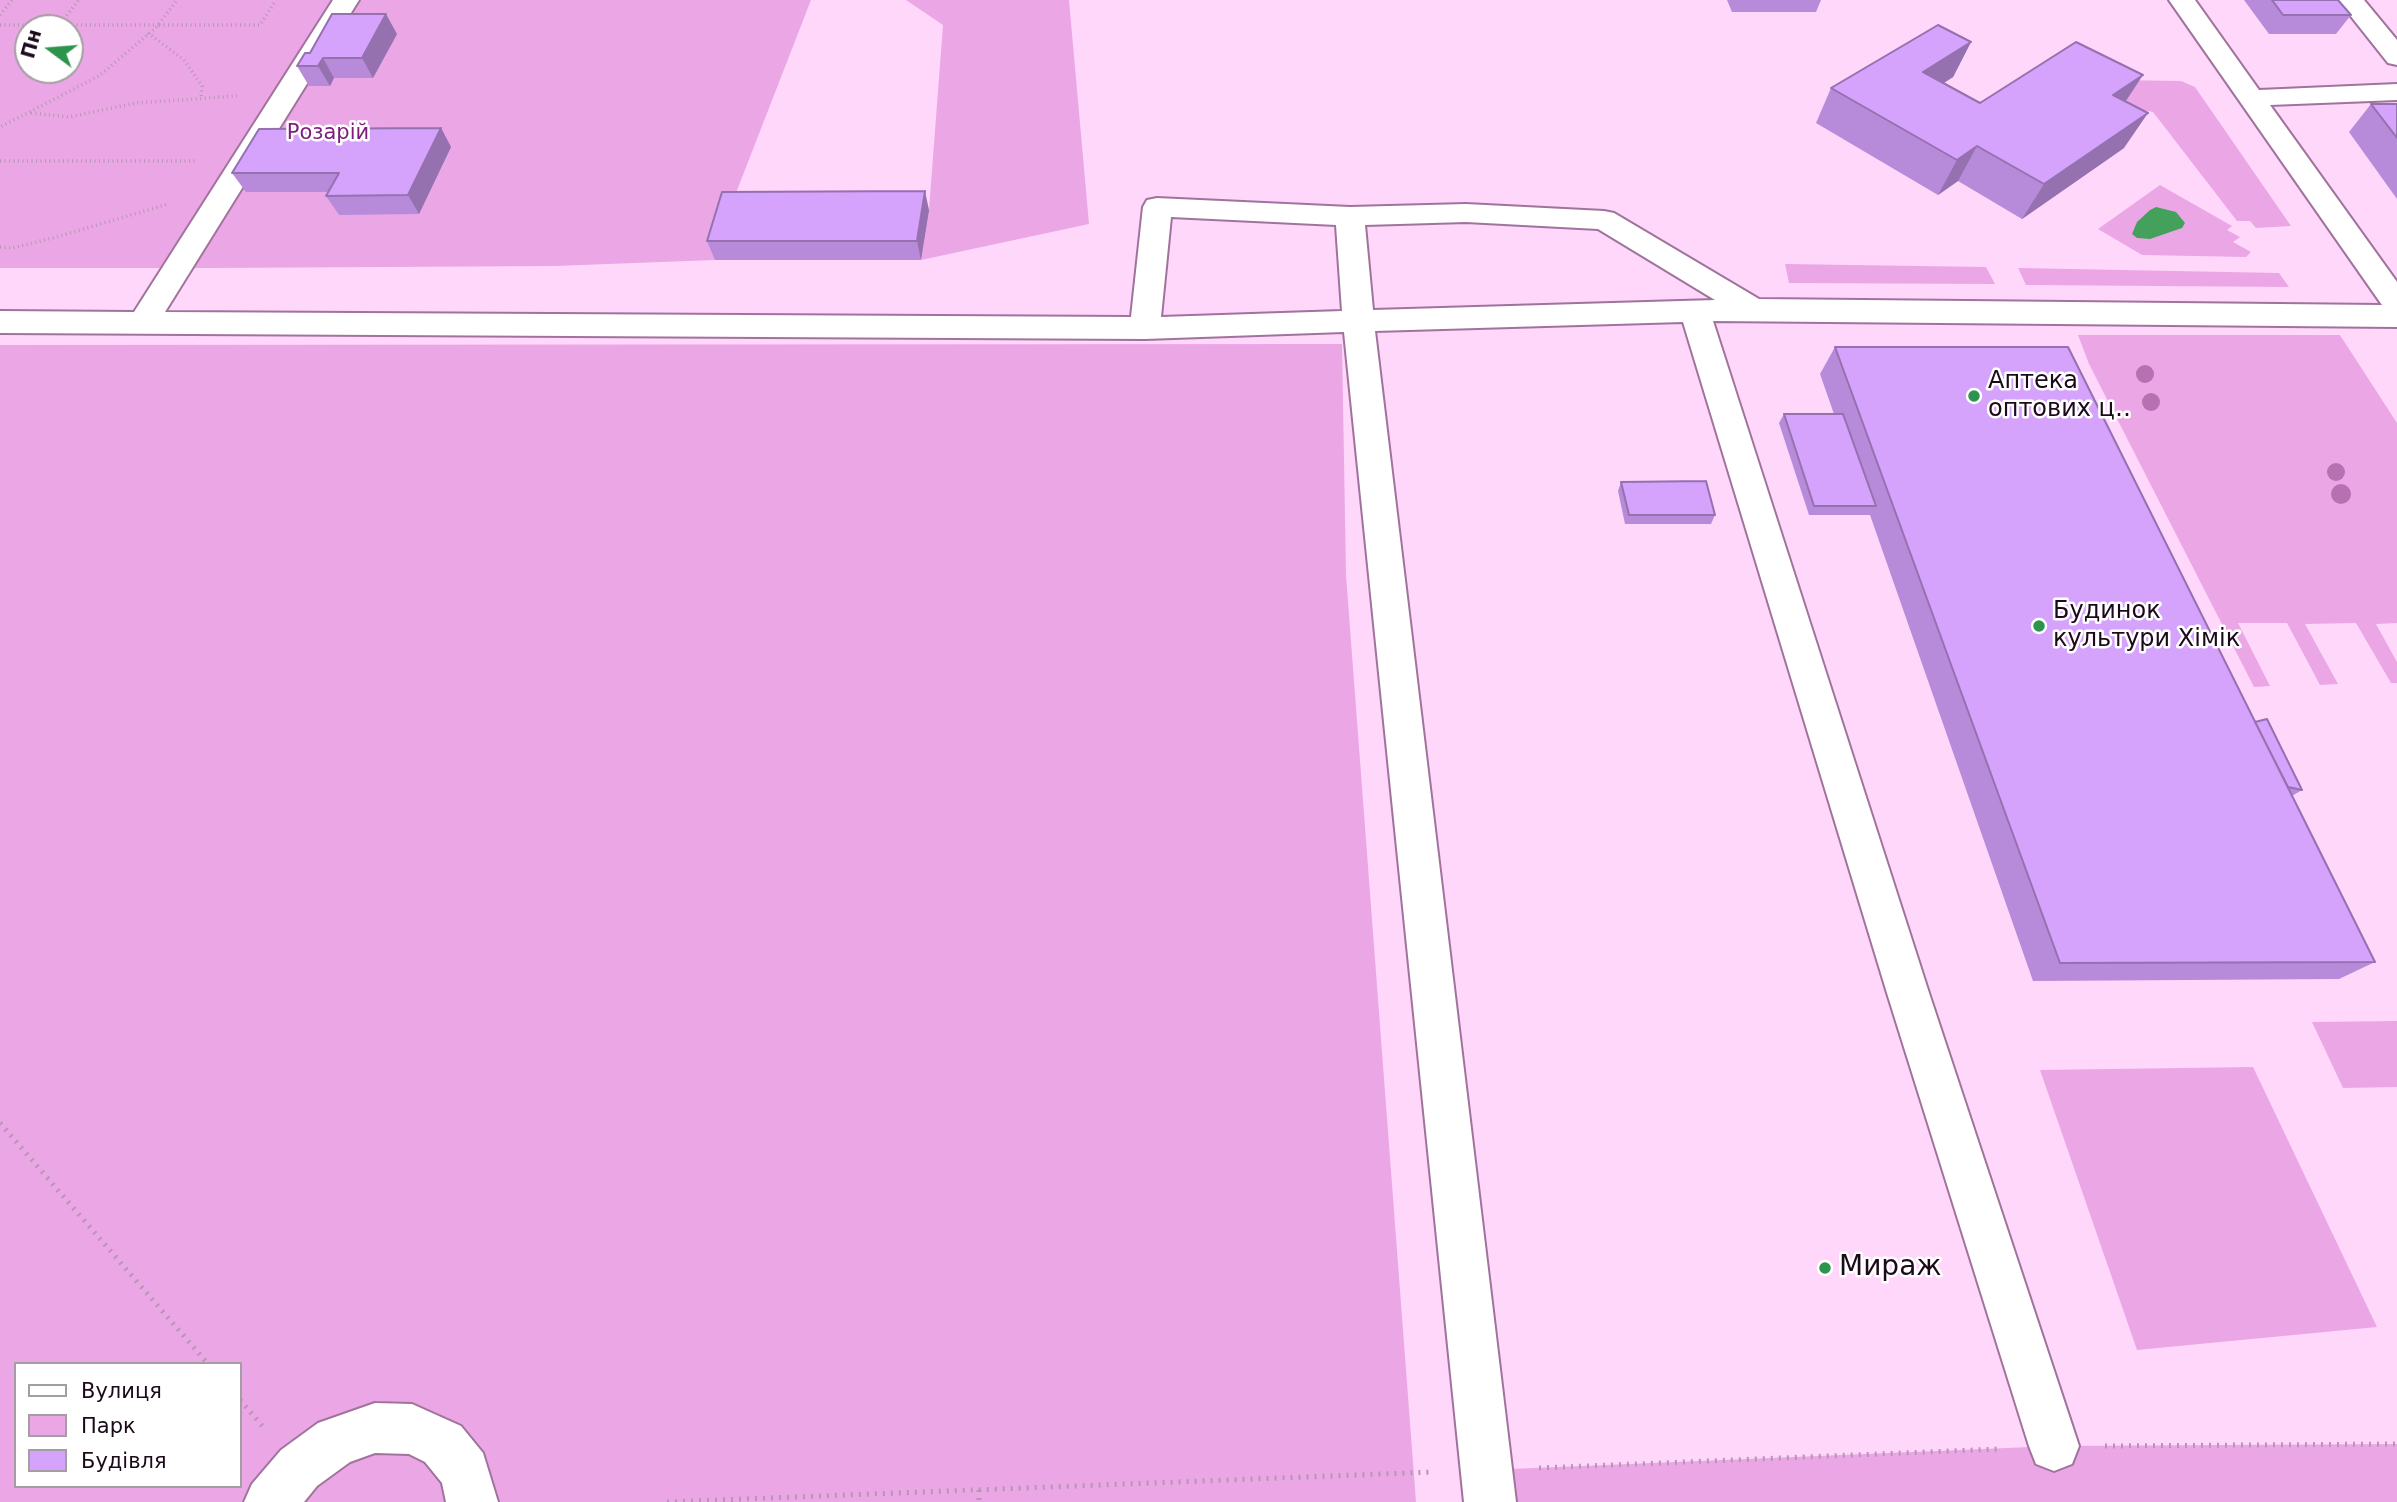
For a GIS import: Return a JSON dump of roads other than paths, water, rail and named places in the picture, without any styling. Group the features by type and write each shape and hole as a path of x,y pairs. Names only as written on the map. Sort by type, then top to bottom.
{"street":[{"path":"145,320 346,0"},
{"path":"2182,0 2397,304"},
{"path":"2351,0 2397,57"},
{"path":"2250,98 2397,92"},
{"path":"1145,328 1157,207 1350,216 1466,213 1604,220 1753,309"},
{"path":"1350,216 1358,321 1488,1486"},
{"path":"0,322 145,320 1145,328 1753,309 2397,316"},
{"path":"1695,312 1908,993 2054,1446"},
{"path":"270,1502 299,1468 336,1441 375,1428 412,1429 443,1444 465,1472 472,1502"}],"place":[{"name":"Аптека оптових ц‥","path":"1974,396"},
{"name":"Будинок культури Хімік","path":"2039,626"},
{"name":"Мираж","path":"1825,1268"}],"park label":[{"name":"Розарій","path":"328,134"}]}
